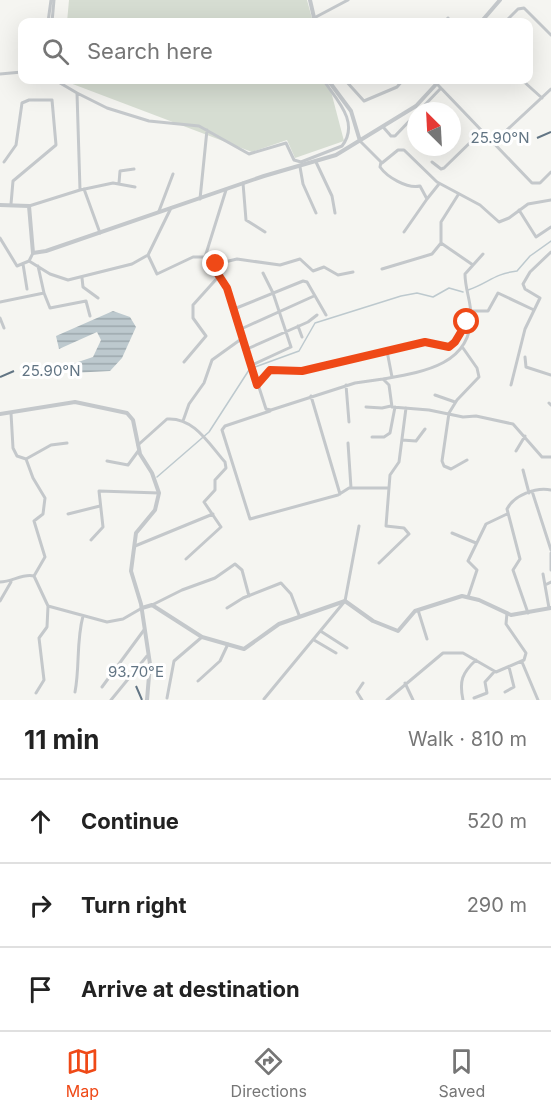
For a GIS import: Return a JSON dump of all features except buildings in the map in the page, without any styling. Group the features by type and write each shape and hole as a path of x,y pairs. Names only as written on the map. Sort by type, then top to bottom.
{"street":[{"path":"51,18 53,0"},
{"path":"310,0 314,18"},
{"path":"318,18 348,0"},
{"path":"484,18 500,0"},
{"path":"509,18 518,9 524,8 551,35"},
{"path":"0,74 18,72"},
{"path":"62,84 107,108 149,121 199,126 249,154 286,144 297,162 336,149 345,142 349,122 328,84"},
{"path":"329,84 351,111 360,141 381,162 380,167 388,177 412,188 420,186 427,199"},
{"path":"348,84 362,101 400,84"},
{"path":"526,84 542,98"},
{"path":"425,102 439,86"},
{"path":"33,253 46,252 172,206 336,155 384,128 416,106 439,86"},
{"path":"439,86 532,183 540,183 551,172"},
{"path":"494,142 551,89"},
{"path":"77,93 82,190 100,233"},
{"path":"4,162 17,140 22,103 51,99 54,104 56,145 13,181 11,204"},
{"path":"384,128 391,136 395,136 407,123"},
{"path":"200,199 207,130"},
{"path":"432,162 441,169 444,168 482,131"},
{"path":"381,162 386,161 398,150 404,150 439,183 480,205 501,222 532,203 551,200"},
{"path":"316,162 332,196 335,213"},
{"path":"300,167 303,184 316,213"},
{"path":"120,183 120,171 134,169"},
{"path":"159,211 173,174"},
{"path":"0,205 29,206 82,190 120,183 135,188"},
{"path":"243,183 246,220 265,232"},
{"path":"404,232 439,183"},
{"path":"206,257 226,190"},
{"path":"382,269 432,254 441,243 441,222 458,195"},
{"path":"0,238 15,264 29,261 33,253 29,206"},
{"path":"29,261 60,278 82,278 132,264 148,255 162,232 172,206"},
{"path":"519,210 536,237 551,227"},
{"path":"441,243 473,265"},
{"path":"510,385 525,329 532,309 540,297 525,289 523,284 530,272 551,252"},
{"path":"389,488 351,488 340,494 254,519 249,518 222,430 225,426 346,385 383,379 437,365 463,348 470,334 471,321 465,274 483,254"},
{"path":"148,255 157,274 193,257 206,257"},
{"path":"206,257 220,275 241,328 266,409 271,410"},
{"path":"212,265 237,259 283,264 300,259 310,270 324,267 338,275 353,272"},
{"path":"23,264 27,289"},
{"path":"38,266 50,308 86,301 90,316"},
{"path":"252,365 291,349 273,293 263,273"},
{"path":"184,362 206,336 192,314 193,305 220,275"},
{"path":"82,278 83,287 98,298"},
{"path":"234,309 303,280 307,282 326,315"},
{"path":"0,303 44,293"},
{"path":"471,311 488,311 498,293 532,309"},
{"path":"241,328 314,296"},
{"path":"247,349 317,315"},
{"path":"0,318 4,328"},
{"path":"257,385 270,370 302,371 429,342 440,346 451,346 464,324 471,321"},
{"path":"298,326 302,337"},
{"path":"183,421 189,404 204,383 212,360 244,337"},
{"path":"463,348 477,368 479,377 455,402 449,413 442,463 451,469 467,460"},
{"path":"387,351 392,377"},
{"path":"525,357 526,368 551,375"},
{"path":"372,437 384,437 390,433 393,406 389,385 383,379"},
{"path":"346,385 349,422"},
{"path":"435,395 455,402"},
{"path":"311,396 340,494"},
{"path":"0,414 75,402 127,413 133,420 139,448 159,493 155,510 136,533 133,547 132,582 142,608 147,656 150,664 147,700"},
{"path":"366,407 393,406 463,417 495,419 513,424 543,457 551,458"},
{"path":"379,562 410,534 407,529 385,524 390,472 398,465 406,408"},
{"path":"11,412 14,451 17,456 26,459 51,445 68,443"},
{"path":"106,461 126,466 139,448 167,419 183,421 205,436 226,466 215,479 215,490 204,502 221,527 186,558"},
{"path":"402,440 416,441 425,429"},
{"path":"516,451 525,436"},
{"path":"348,443 351,488"},
{"path":"26,459 33,478 45,498 43,514 34,521 45,557 34,576"},
{"path":"523,470 551,552 551,570"},
{"path":"91,540 103,527 98,493 102,489 159,493"},
{"path":"528,613 513,570 520,559 507,514 510,504 530,492 551,490"},
{"path":"68,514 100,506"},
{"path":"133,547 213,514"},
{"path":"468,597 477,570 468,561 476,543 486,524 507,514"},
{"path":"264,699 281,675 322,632 345,601 359,526"},
{"path":"452,533 476,543"},
{"path":"48,606 83,616 117,622 182,590 215,578 235,564 242,570 249,596"},
{"path":"345,601 373,621 394,630 402,629 418,610 468,597 507,613 528,613 550,608 543,574"},
{"path":"0,582 12,582 26,575 34,576"},
{"path":"34,576 48,606 48,624 39,638 44,680 36,693"},
{"path":"0,601 12,582"},
{"path":"545,585 551,582"},
{"path":"227,608 249,596 282,583 293,596 299,615"},
{"path":"153,605 202,637 246,648 273,627 299,615 345,601"},
{"path":"418,610 427,639"},
{"path":"474,698 487,693 485,682 494,672 522,662 526,653 508,627 507,613"},
{"path":"75,692 78,674 77,642 83,616"},
{"path":"102,687 145,628"},
{"path":"322,632 347,648"},
{"path":"167,698 174,661 202,637"},
{"path":"314,640 336,653"},
{"path":"198,681 220,661 228,644"},
{"path":"387,700 443,653 463,653 494,672"},
{"path":"111,700 147,656"},
{"path":"463,700 460,681 465,670 476,660"},
{"path":"522,662 538,700"},
{"path":"505,692 514,687 508,667"},
{"path":"362,700 357,692 363,683"},
{"path":"405,683 413,700"}],"shaded area":[{"path":"69,0 307,0 312,18 67,18"},
{"path":"73,84 329,84 344,141 295,158 287,140 252,152"},
{"path":"113,311 130,317 136,327 122,358 110,371 71,373 69,365 93,357 101,340 97,332 59,349 56,336"}],"waterway":[{"path":"468,290 496,276 517,271 530,256 551,241"},
{"path":"255,367 299,351 315,323 401,296 417,293 433,297 449,288 463,292"},
{"path":"157,477 209,432 249,370"}],"route":[{"path":"216,264 212,265 225,281 257,385 265,379 270,370 282,369 297,372 425,342 449,347 453,345 467,322"}]}
